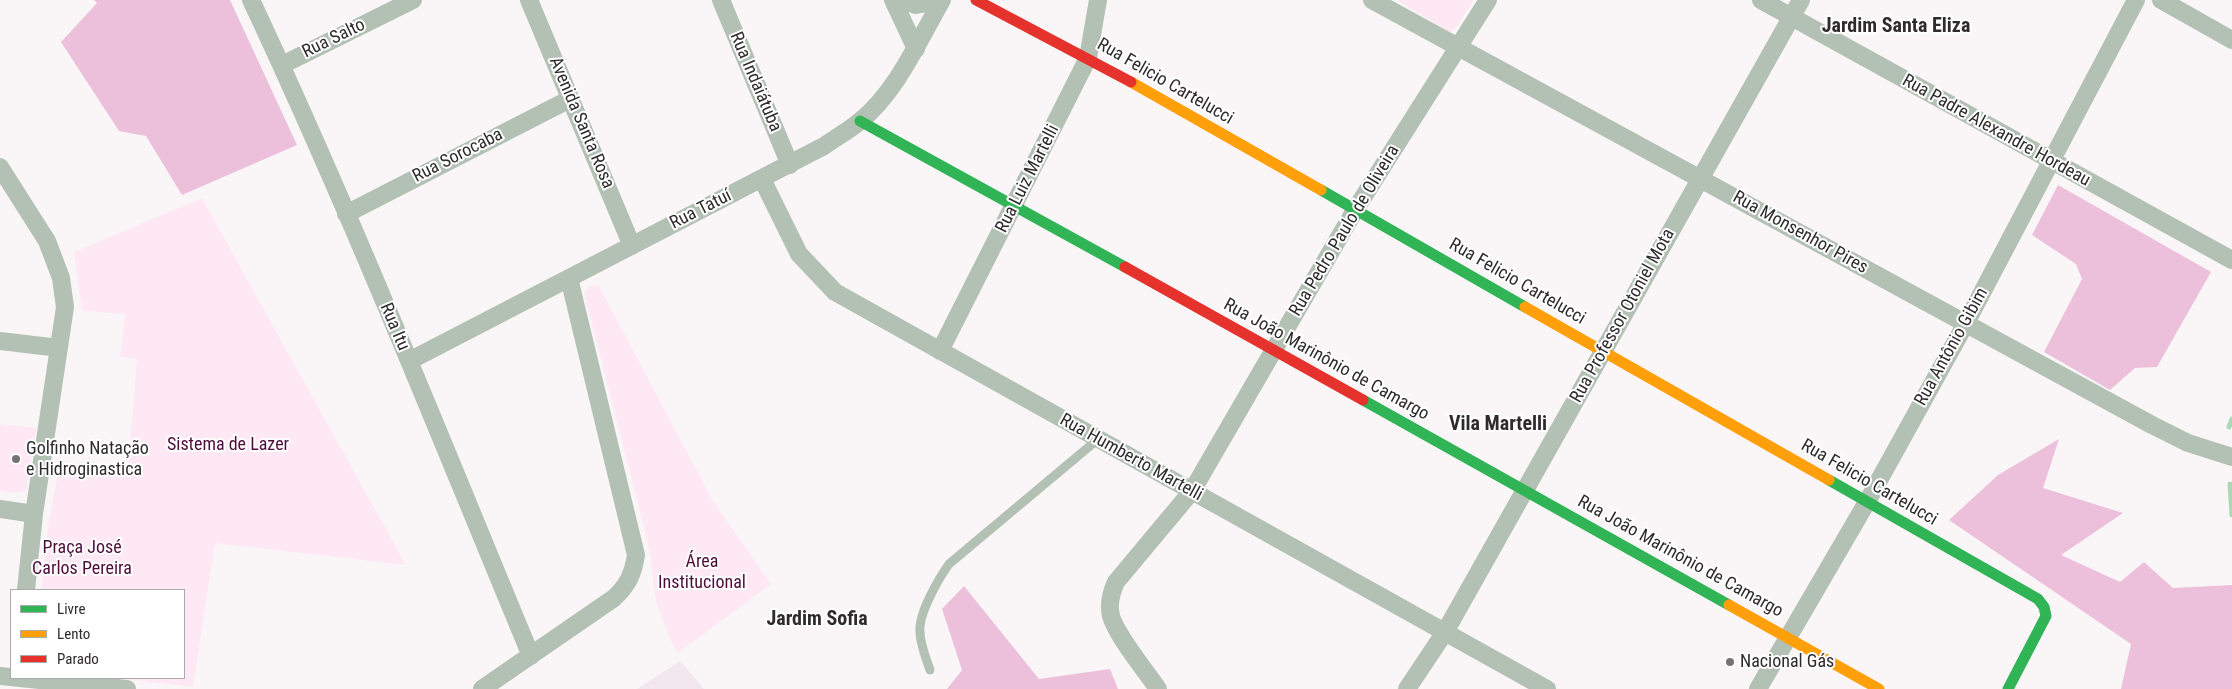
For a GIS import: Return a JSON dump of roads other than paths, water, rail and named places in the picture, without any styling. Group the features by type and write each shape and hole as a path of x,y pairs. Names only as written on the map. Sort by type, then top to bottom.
{"street":[{"name":"Rua Itu","path":"251,0 282,65 409,361 531,656"},
{"name":"Rua Salto","path":"282,65 413,0"},
{"name":"Avenida Santa Rosa","path":"529,0 632,246"},
{"name":"Rua Indaiátuba","path":"720,0 790,165"},
{"path":"893,0 916,49"},
{"path":"904,0 916,5 941,0"},
{"name":"Rua Tatuí","path":"409,361 824,146 860,121 883,96 916,49 941,0"},
{"name":"Rua Felicio Cartelucci","path":"976,0 1088,58 2038,599 2044,606 2046,616 2008,689"},
{"name":"Rua Luiz Martelli","path":"940,351 1016,206 1088,58 1098,0"},
{"name":"Rua Pedro Paulo de Oliveira","path":"1158,689 1127,645 1111,616 1110,597 1116,582 1192,491 1355,210 1488,0"},
{"name":"Rua Padre Alexandre Hordeau","path":"1761,0 2232,260"},
{"name":"Rua Professor Otoniel Mota","path":"1407,689 1445,632 1801,0"},
{"name":"Rua Antônio Gibim","path":"1758,689 1867,502 1966,323 2136,0"},
{"path":"2161,0 2232,40"},
{"name":"Rua Monsenhor Pires","path":"1378,1 2152,425 2188,443 2232,457"},
{"name":"Rua Sorocaba","path":"346,214 570,99"},
{"name":"Rua João Marinônio de Camargo","path":"860,121 1016,206 1879,689"},
{"path":"1,171 47,240 61,278 65,307 34,514 26,589"},
{"name":"Rua Humberto Martelli","path":"762,179 800,254 835,292 1097,440 1547,689"},
{"path":"482,689 614,598 626,586 634,572 636,555 569,278"},
{"path":"0,340 59,348"},
{"path":"0,509 34,514"},
{"path":"12,680 127,689"}],"lane":[{"path":"930,670 919,630 928,600 937,580 949,564 1097,440"}],"waterway":[{"path":"2229,427 2232,419"},
{"path":"2230,484 2232,515"}],"place":[{"name":"Golfinho Natação e Hidroginastica","path":"16,459"},
{"name":"Nacional Gás","path":"1730,662"}],"district":[{"name":"Jardim Santa Eliza","path":"1896,27"},
{"name":"Vila Martelli","path":"1498,425"},
{"name":"Jardim Sofia","path":"817,620"}],"park label":[{"name":"Sistema de Lazer","path":"228,445"},
{"name":"Praça José Carlos Pereira","path":"82,558"},
{"name":"Área Institucional","path":"702,572"}]}
